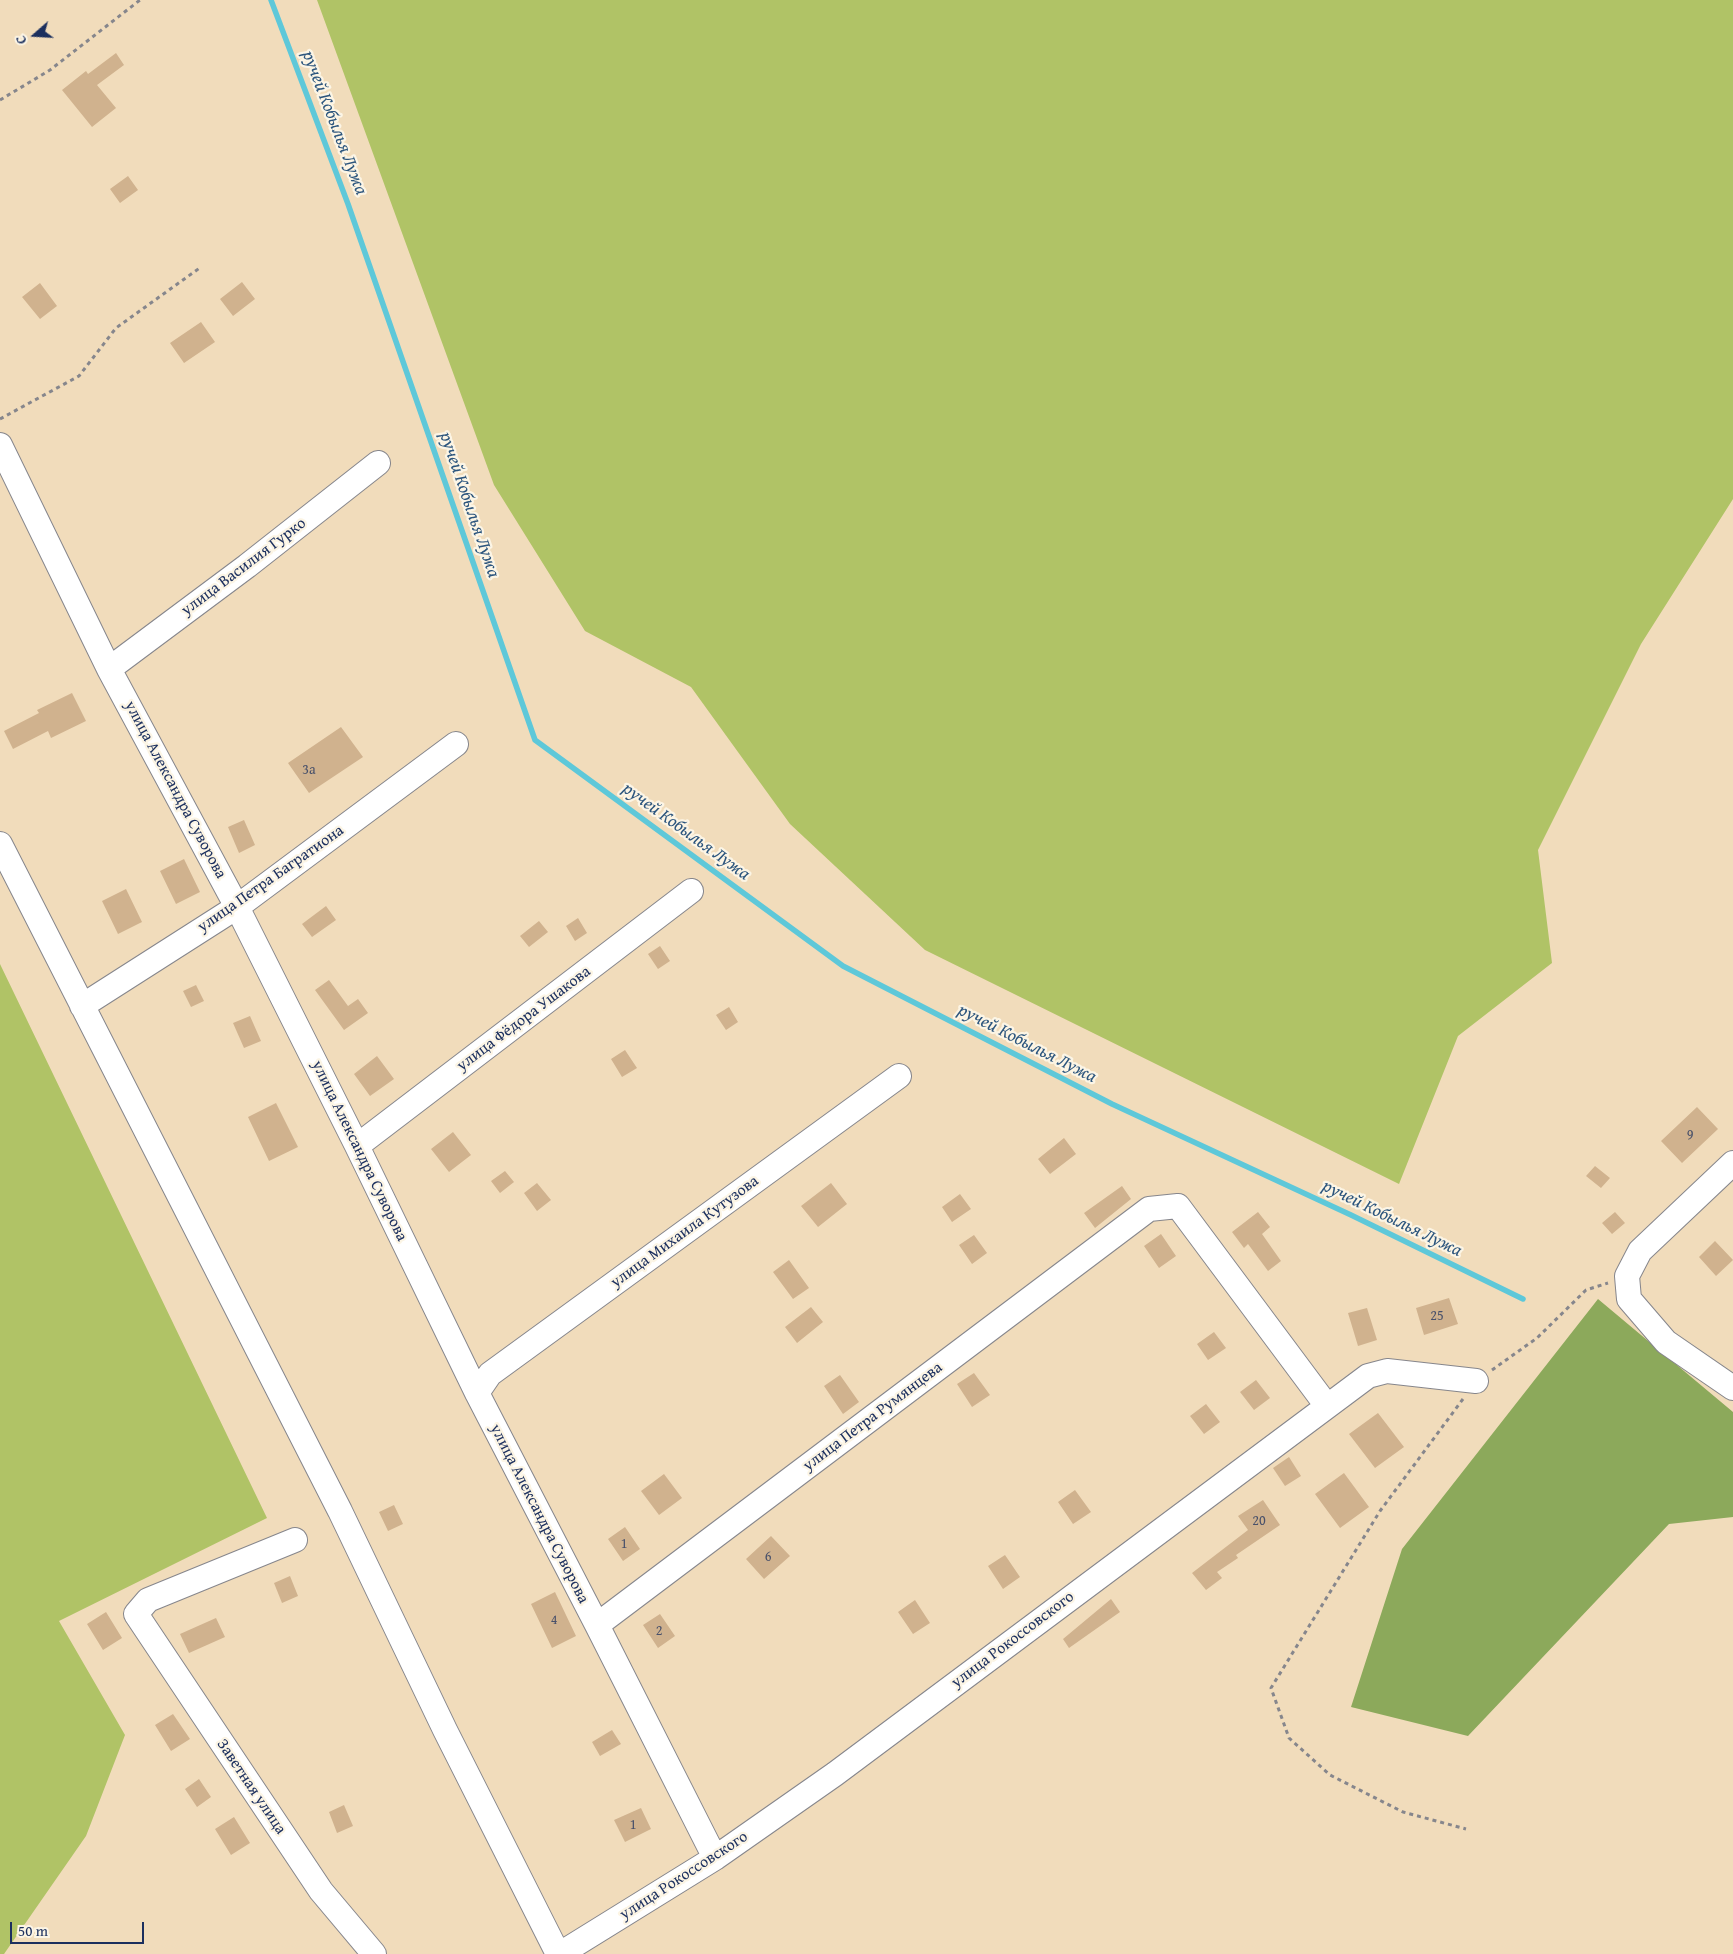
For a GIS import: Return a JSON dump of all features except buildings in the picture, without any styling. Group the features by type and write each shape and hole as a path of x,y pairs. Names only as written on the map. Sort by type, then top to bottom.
{"street":[{"name":"улица Александра Суворова","path":"0,446 109,669 237,907 357,1146 477,1393 597,1625 714,1858"},
{"name":"улица Василия Гурко","path":"109,669 247,566 378,463"},
{"name":"улица Петра Багратиона","path":"82,1006 237,907 456,744"},
{"path":"0,844 340,1511 444,1730 559,1954"},
{"name":"улица Фёдора Ушакова","path":"357,1146 691,891"},
{"name":"улица Михаила Кутузова","path":"477,1393 490,1374 900,1076"},
{"path":"1733,1163 1640,1251 1627,1276 1629,1299 1666,1342 1733,1388"},
{"name":"улица Петра Румянцева","path":"597,1625 1149,1209 1178,1206 1328,1406"},
{"name":"улица Рокоссовского","path":"559,1954 714,1858 835,1774 1368,1376 1387,1371 1476,1382"},
{"name":"Заветная улица","path":"294,1540 148,1600 136,1614 321,1891 374,1954"}],"path":[{"path":"0,100 50,70 140,0"},
{"path":"0,420 79,376 116,328 201,267"},
{"path":"1466,1829 1403,1812 1330,1775 1289,1738 1270,1688 1380,1511 1476,1382 1537,1338 1586,1290 1627,1276"}],"green space":[{"path":"317,0 1733,0 1733,499 1641,644 1538,850 1552,963 1458,1036 1399,1184 925,950 790,824 691,687 585,631 494,485"},
{"path":"0,964 267,1518 59,1621 125,1735 86,1836 4,1954 0,1954"},
{"path":"1598,1299 1733,1412 1733,1517 1669,1524 1468,1736 1351,1707 1402,1549"}],"waterway":[{"name":"ручей Кобылья Лужа","path":"271,0 348,204 535,740 843,966 1112,1104 1351,1215 1523,1299"}]}
